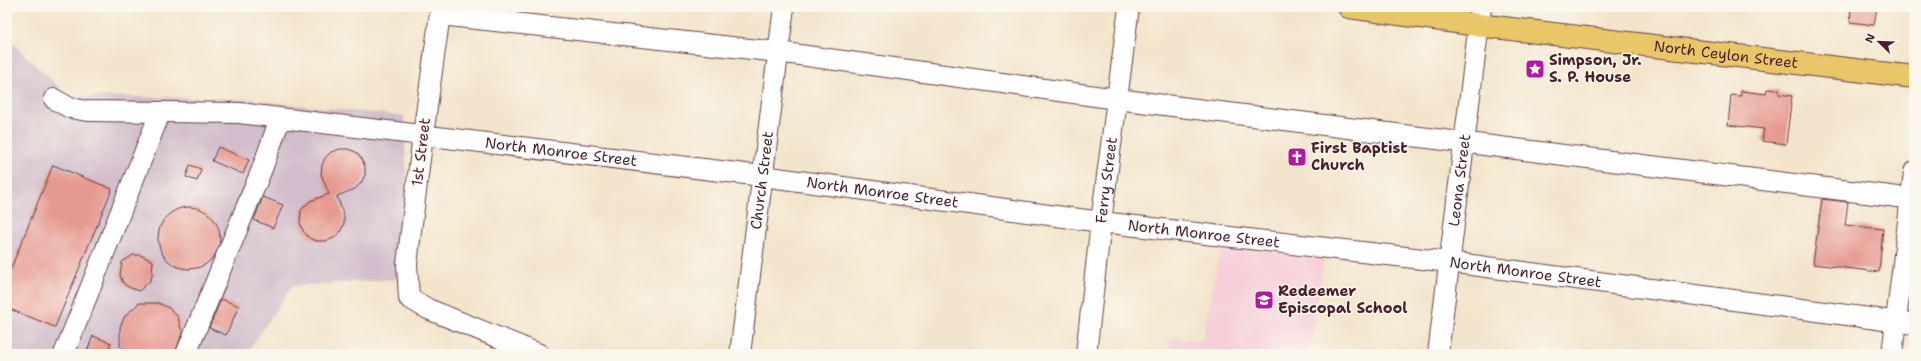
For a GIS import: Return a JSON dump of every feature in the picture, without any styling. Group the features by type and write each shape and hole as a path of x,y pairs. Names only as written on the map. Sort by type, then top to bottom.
{"main road":[{"name":"North Ceylon Street","path":"1348,7 1479,16 1914,77"}],"street":[{"name":"Church Street","path":"740,354 784,7"},
{"name":"Ferry Street","path":"1086,354 1101,222 1129,7"},
{"path":"441,11 778,52 1117,99 1464,144 1912,198"},
{"name":"1st Street","path":"441,11 423,135 408,264 409,298 428,309 539,354"},
{"name":"Leona Street","path":"1438,354 1479,16"},
{"name":"North Monroe Street","path":"54,99 70,108 88,111 239,113 762,176 1101,222 1449,262 1905,323"},
{"path":"64,354 160,113"},
{"path":"186,354 262,169 280,119"},
{"path":"1892,354 1905,323 1914,172"}],"shaded area":[{"path":"11,42 70,98 92,96 238,99 404,116 407,195 398,279 292,286 246,354 7,354 7,64"},
{"name":"Redeemer Episcopal School","path":"1221,245 1324,260 1309,354 1168,354 1170,339 1202,341"}],"building":[{"path":"1851,7 1877,7 1874,25 1850,22"},
{"path":"1767,89 1779,90 1779,94 1792,96 1786,144 1762,141 1764,129 1728,125 1731,95 1741,96 1741,91 1766,94"},
{"path":"218,147 249,160 243,174 212,161"},
{"path":"340,149 348,149 356,152 362,159 365,167 365,175 361,183 355,189 337,196 344,216 344,224 340,232 334,238 326,241 317,241 309,238 303,231 300,223 301,210 310,201 329,194 321,174 322,165 325,158 331,152"},
{"path":"53,165 112,189 55,327 7,308 7,278"},
{"path":"190,165 201,169 197,181 186,177"},
{"path":"263,197 283,205 273,228 254,220"},
{"path":"1822,199 1848,202 1845,225 1883,229 1879,272 1813,264"},
{"path":"183,207 195,207 211,216 218,226 220,238 218,250 211,260 195,269 183,269 172,264 163,255 158,244 158,232 163,221 172,212"},
{"path":"133,255 140,255 153,261 152,276 150,281 139,291 126,286 120,275 122,262"},
{"path":"221,299 239,306 226,335 209,328"},
{"path":"139,303 158,303 169,308 178,317 182,333 175,354 127,354 120,346 120,327 125,316"},
{"path":"93,336 111,343 106,354 86,354"}],"place":[{"name":"Simpson, Jr. S. P. House","path":"1535,69"},
{"name":"First Baptist Church","path":"1297,157"},
{"name":"Redeemer Episcopal School","path":"1264,300"}]}
